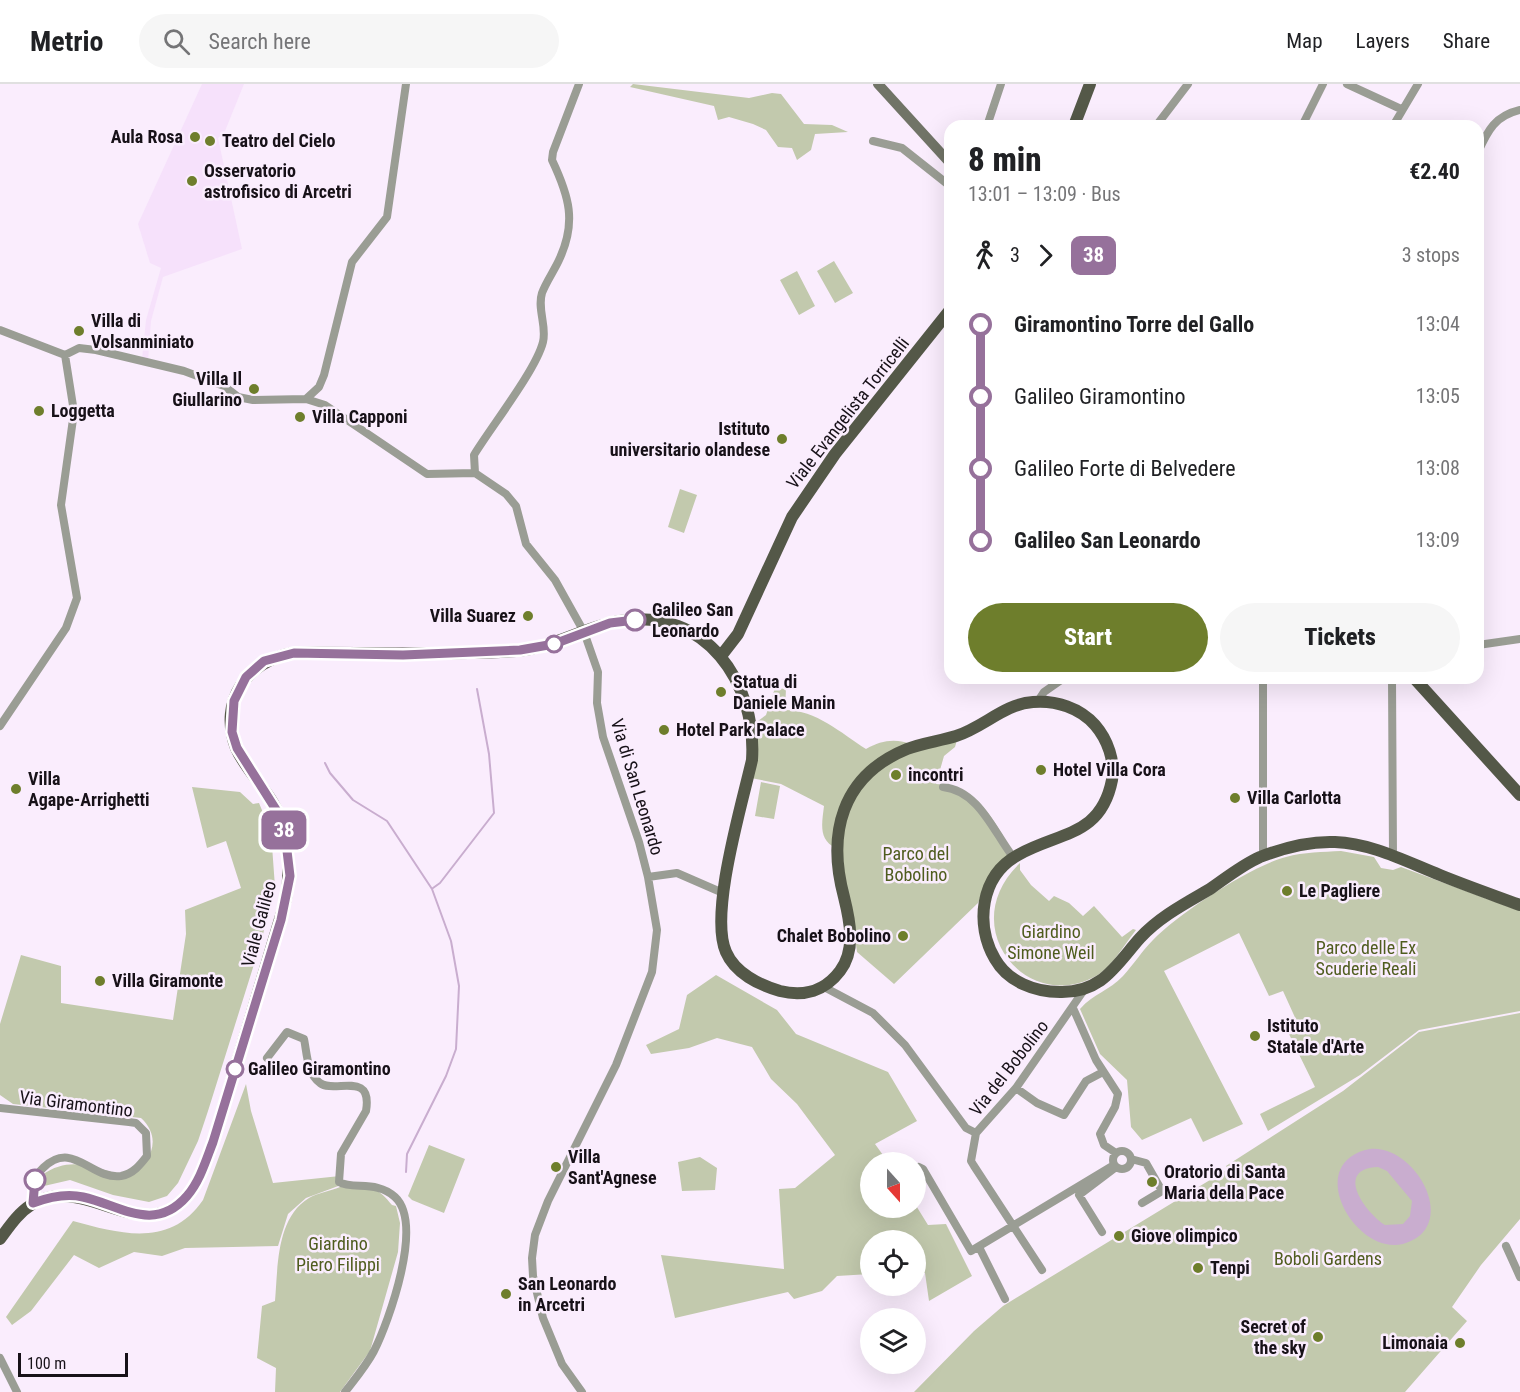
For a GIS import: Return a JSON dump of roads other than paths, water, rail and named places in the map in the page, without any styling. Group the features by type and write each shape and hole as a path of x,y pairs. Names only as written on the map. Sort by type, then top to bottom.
{"main road":[{"path":"1076,120 1090,84"},
{"name":"Viale Evangelista Torricelli","path":"721,656 735,638 792,517 836,454 944,318"},
{"name":"Viale Galileo","path":"33,1203 57,1196 83,1197 141,1216 157,1215 172,1209 186,1197 199,1177 213,1142 281,920 290,876 285,834 280,816 237,748 232,732 234,701 246,677 264,661 294,653 403,655 502,652 542,647 610,623 639,620 672,625 707,642 721,656 740,688 750,714 753,740 752,760 723,893 720,935 732,964 762,984 779,991 797,994 824,987"},
{"path":"1419,684 1520,795"},
{"path":"824,987 844,965 850,944 837,856 842,813 848,796 875,769 906,750 964,733 1014,706 1038,701 1068,706 1084,715 1095,726 1112,758 1113,775 1108,795 1098,813 1083,828 1013,857 998,873 982,905 982,922 992,954 1007,975 1031,988 1063,993 1083,990 1107,978 1138,940 1155,924 1263,856 1308,844 1338,842 1393,856 1520,905"},
{"path":"0,1239 14,1221 33,1203"}],"street":[{"path":"306,399 320,387 352,262 387,217 406,84"},
{"path":"0,330 65,355 80,348 184,371 224,387 238,397 253,400 306,399 325,405 427,474 475,473 474,455 537,358 544,340 540,308 543,292 564,251 570,229 570,210 552,160 553,152 579,84"},
{"path":"878,84 944,156"},
{"path":"989,120 1000,84"},
{"path":"1161,120 1188,84"},
{"path":"1305,120 1323,84"},
{"path":"1347,84 1401,109"},
{"path":"1396,120 1418,84"},
{"path":"1484,140 1492,123 1502,116 1520,110"},
{"path":"873,141 902,148 944,181"},
{"path":"0,726 66,628 77,598 61,505 74,412 65,355"},
{"name":"Via di San Leonardo","path":"475,473 506,494 516,506 526,544 555,580 584,632 598,672 597,703 603,737 648,877 658,940 652,972 600,1102 540,1220 532,1258 537,1294 551,1340 565,1369 582,1392"},
{"path":"1484,644 1520,639"},
{"path":"1038,701 1044,692 1055,684"},
{"path":"1263,684 1263,856"},
{"path":"1392,684 1393,856"},
{"path":"943,787 958,790 975,802 1013,857"},
{"path":"648,877 677,873 723,893"},
{"name":"Via del Bobolino","path":"824,987 873,1013 911,1052 966,1128 976,1132 1016,1088 1073,1008 1083,990"},
{"path":"1073,1008 1103,1072 1119,1098 1101,1130 1100,1139 1104,1145 1116,1153 1124,1151 1131,1159 1146,1163 1162,1191 1142,1203"},
{"path":"267,1058 280,1037 287,1032 296,1034 304,1039 311,1072 320,1084 325,1086 351,1084 363,1093 367,1104 366,1111 340,1154 339,1182 377,1187 390,1193 399,1202 406,1226 406,1241 400,1274 388,1318 374,1350 345,1392"},
{"path":"1016,1088 1036,1103 1064,1115 1086,1081 1103,1072"},
{"name":"Via Giramontino","path":"0,1108 129,1122 136,1124 146,1133 147,1156 128,1174 112,1176 70,1157 49,1163 35,1180 33,1203"},
{"path":"976,1132 971,1161 1042,1270"},
{"path":"1115,1166 1113,1160 1116,1153"},
{"path":"926,1174 971,1251 1115,1166 1127,1168 1131,1159"},
{"path":"1102,1232 1079,1194 1115,1166"},
{"path":"1506,1246 1520,1277"},
{"path":"979,1247 1005,1299"},
{"path":"0,1358 17,1392"}],"waterway":[{"path":"433,888 440,883 494,813 489,754 477,689"},
{"path":"325,763 330,773 353,800 387,821 432,889 451,941 459,986 456,1049 446,1076 407,1154 406,1172"}],"place":[{"name":"Aula Rosa","path":"195,137"},
{"name":"Teatro del Cielo","path":"210,141"},
{"name":"Osservatorio astrofisico di Arcetri","path":"192,181"},
{"name":"Villa di Volsanminiato","path":"79,331"},
{"name":"Villa Il Giullarino","path":"254,389"},
{"name":"Loggetta","path":"39,411"},
{"name":"Villa Capponi","path":"300,417"},
{"name":"Istituto universitario olandese","path":"782,439"},
{"name":"Villa Suarez","path":"528,616"},
{"name":"Galileo San Leonardo","path":"635,620"},
{"name":"Statua di Daniele Manin","path":"721,692"},
{"name":"Hotel Park Palace","path":"664,730"},
{"name":"Hotel Villa Cora","path":"1041,770"},
{"name":"incontri","path":"896,775"},
{"name":"Villa Agape-Arrighetti","path":"16,789"},
{"name":"Villa Carlotta","path":"1235,798"},
{"name":"Le Pagliere","path":"1287,891"},
{"name":"Chalet Bobolino","path":"903,936"},
{"name":"Villa Giramonte","path":"100,981"},
{"name":"Istituto Statale d'Arte","path":"1255,1036"},
{"name":"Galileo Giramontino","path":"235,1069"},
{"name":"Villa Sant'Agnese","path":"556,1167"},
{"name":"Oratorio di Santa Maria della Pace","path":"1152,1182"},
{"name":"Giove olimpico","path":"1119,1236"},
{"name":"Tenpi","path":"1198,1268"},
{"name":"San Leonardo in Arcetri","path":"506,1294"},
{"name":"Secret of the sky","path":"1318,1337"},
{"name":"Limonaia","path":"1460,1343"}],"park label":[{"name":"Parco del Bobolino","path":"916,864"},
{"name":"Giardino Simone Weil","path":"1051,942"},
{"name":"Parco delle Ex Scuderie Reali","path":"1366,958"},
{"name":"Giardino Piero Filippi","path":"338,1254"},
{"name":"Boboli Gardens","path":"1328,1259"}]}
